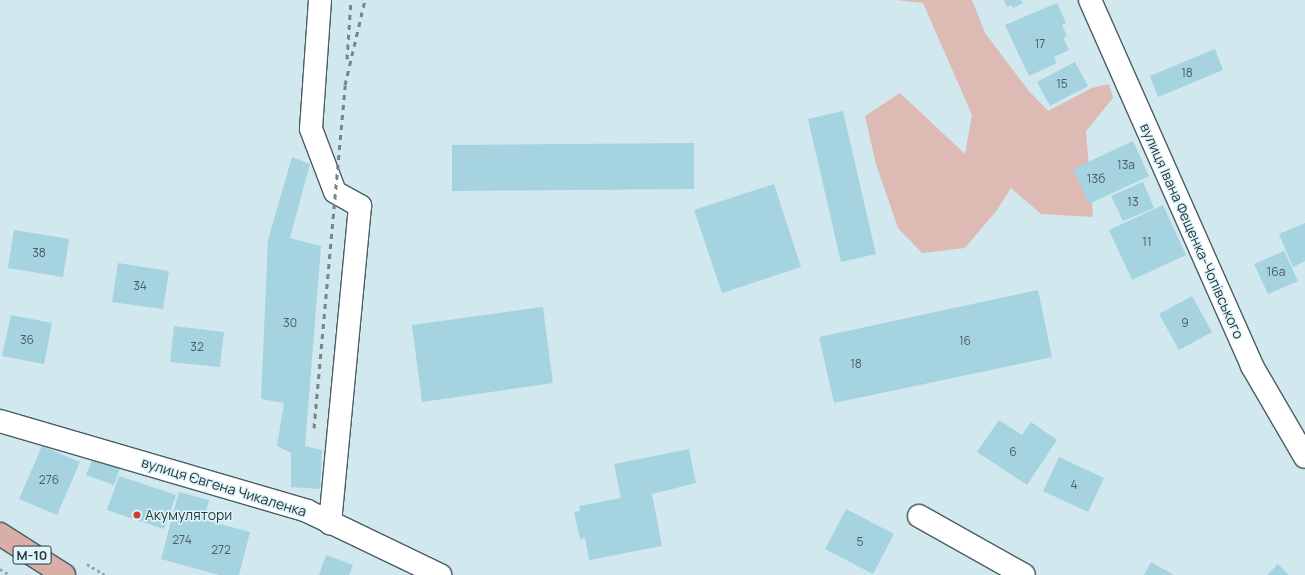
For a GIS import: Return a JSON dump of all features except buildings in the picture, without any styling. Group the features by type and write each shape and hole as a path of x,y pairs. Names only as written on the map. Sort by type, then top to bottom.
{"main road":[{"name":"М-10","path":"0,534 64,575"}],"street":[{"path":"320,0 310,130 335,192 360,206 330,524"},
{"name":"вулиця Івана Фещенка-Чопівського","path":"1090,0 1252,366 1305,457"},
{"name":"вулиця Євгена Чикаленка","path":"0,421 307,511 330,524 440,575"},
{"path":"919,516 1024,575"}],"path":[{"path":"0,569 10,575"}],"shaded area":[{"path":"897,0 972,0 985,33 1028,90 1048,111 1092,88 1109,84 1113,98 1086,131 1093,217 1041,214 1011,188 997,210 965,248 922,253 898,228 876,164 865,116 900,93 965,154 972,115 923,3"}],"railway":[{"path":"347,59 351,0"},
{"path":"314,428 345,85 365,0"}],"place":[{"name":"Акумулятори","path":"137,515"}]}
